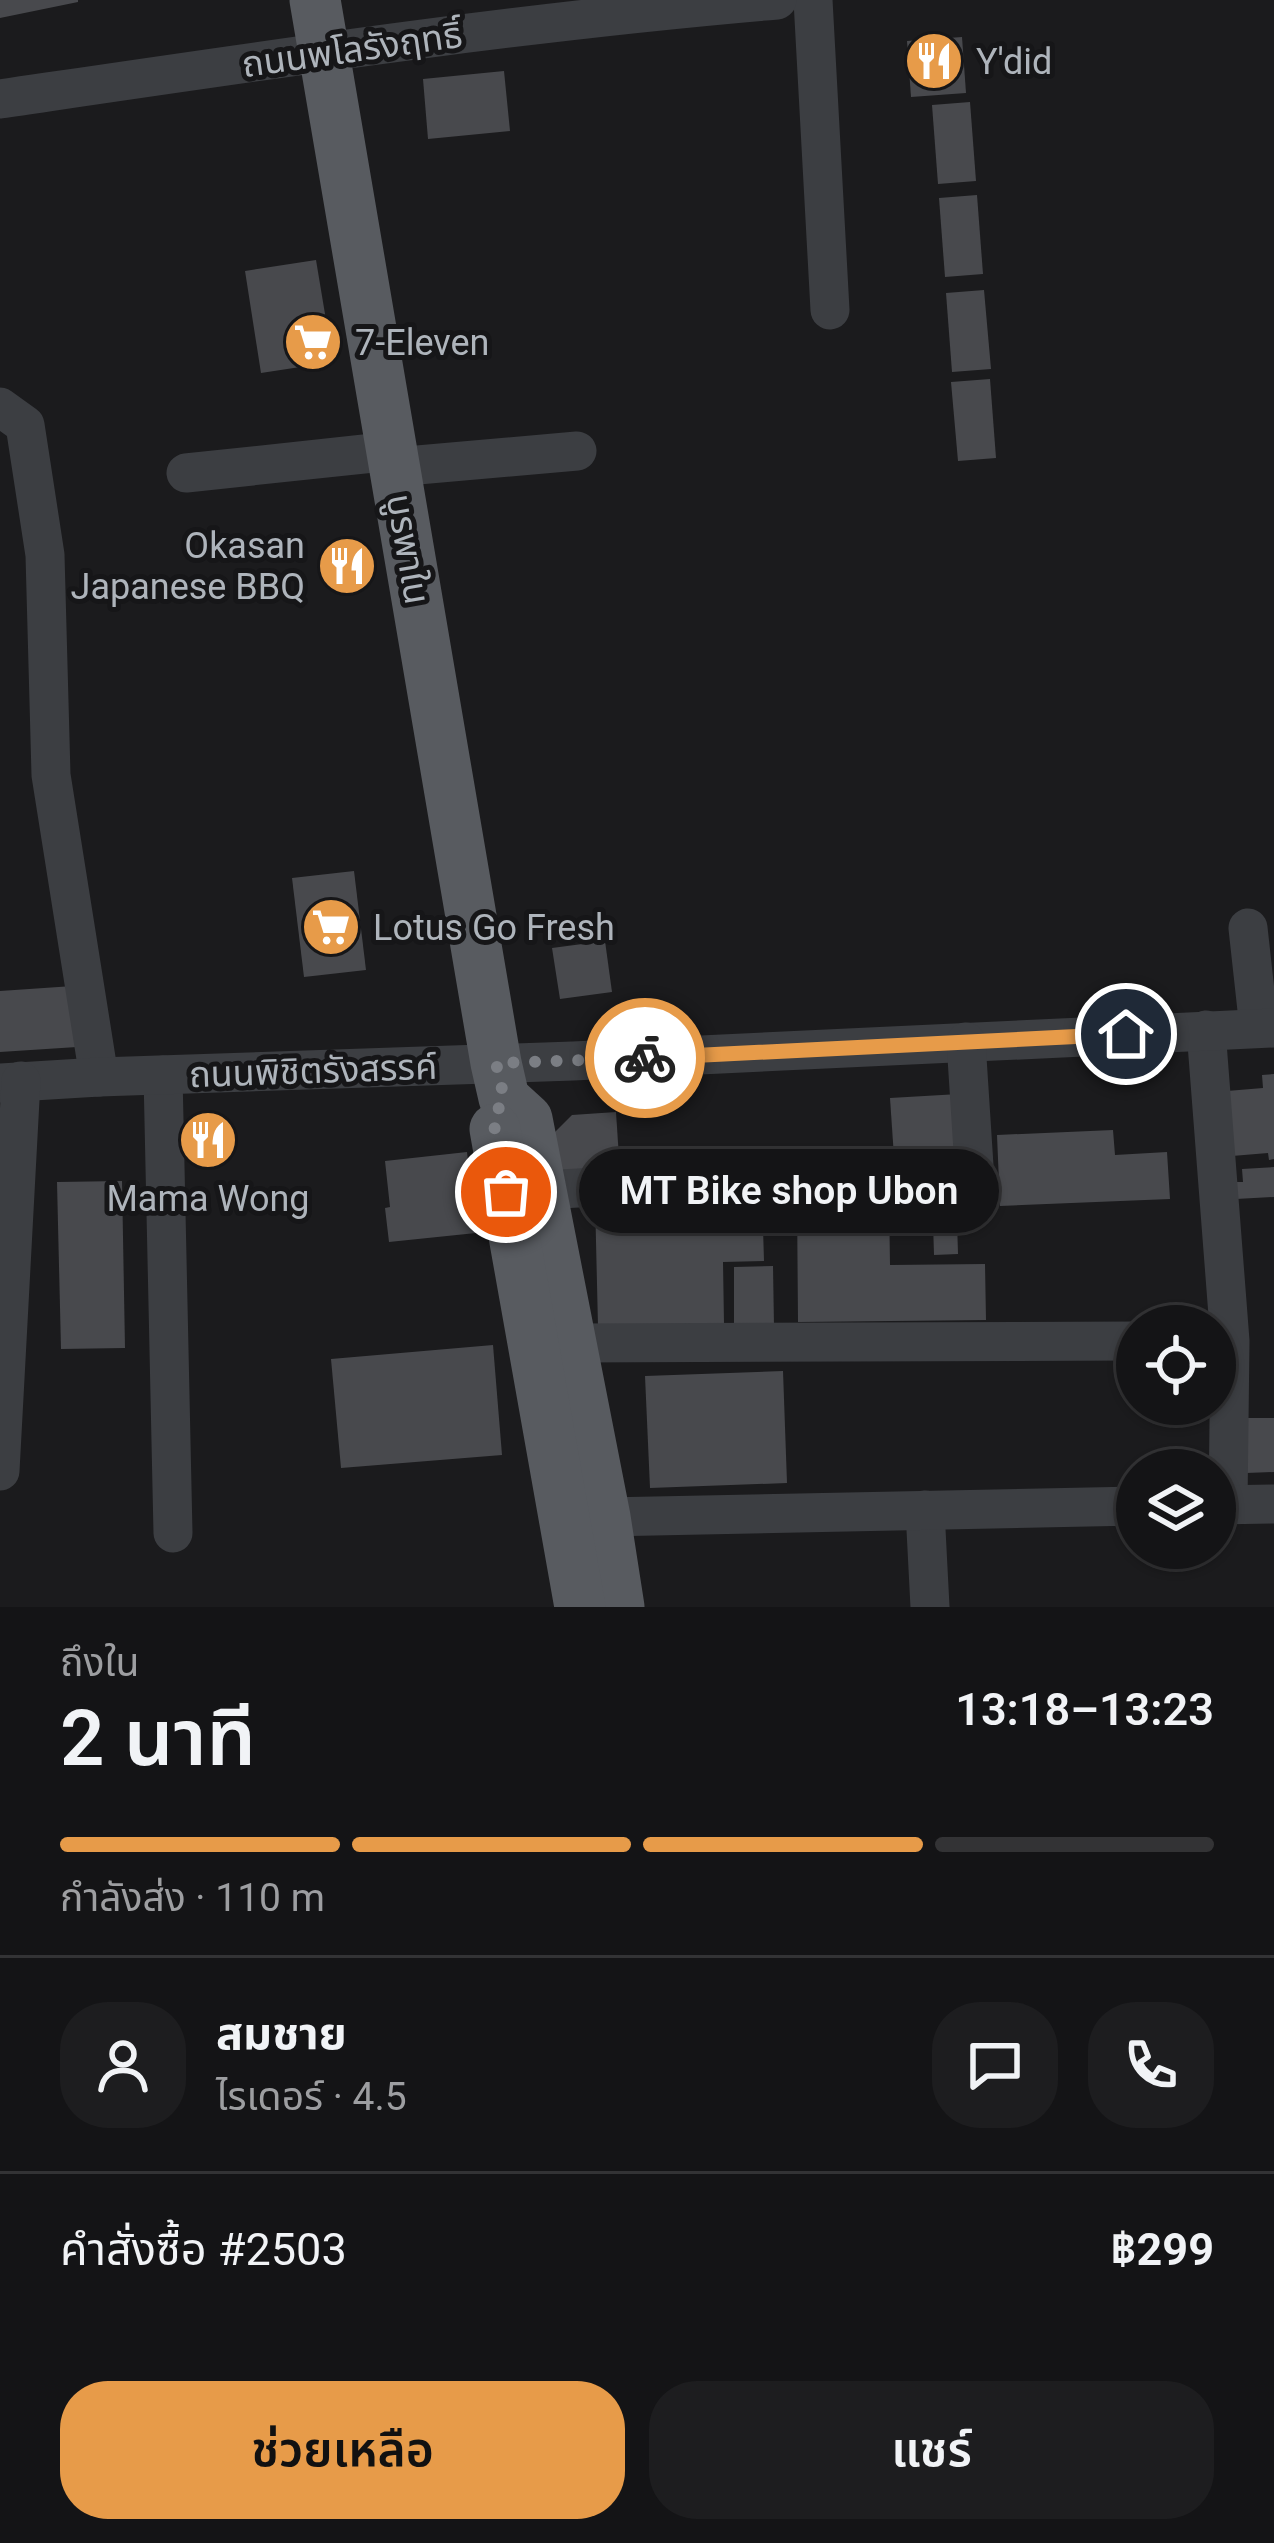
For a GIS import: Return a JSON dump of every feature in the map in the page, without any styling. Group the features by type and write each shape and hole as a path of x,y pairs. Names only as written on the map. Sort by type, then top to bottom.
{"main road":[{"name":"บูรพาใน","path":"315,0 500,1080 493,1119 585,1520 619,1607"},
{"name":"บูรพาใน","path":"500,1080 527,1119 572,1343 585,1520 580,1607"}],"street":[{"name":"ถนนพโลรังฤทธิ์","path":"0,99 659,5 777,0"},
{"path":"812,0 830,310"},
{"path":"0,407 26,424 45,555 50,775 99,1077"},
{"path":"186,473 577,451"},
{"path":"1248,928 1266,1028"},
{"name":"ถนนพิชิตรังสรรค์","path":"11,1082 163,1075 500,1080 966,1042 1266,1028"},
{"path":"1206,1030 1220,1305"},
{"path":"542,1190 974,1166 966,1042"},
{"path":"163,1075 172,1533"},
{"path":"0,1471 11,1082"},
{"path":"572,1343 1116,1341"},
{"path":"1236,1505 1274,1504"},
{"path":"585,1520 1116,1506"},
{"path":"925,1510 930,1607"}],"building":[{"path":"0,0 78,0 78,2 0,18"},
{"path":"962,37 966,93 911,97 907,41"},
{"path":"504,71 510,131 428,139 423,79"},
{"path":"970,102 976,181 938,184 932,105"},
{"path":"977,195 983,274 945,277 939,198"},
{"path":"316,260 333,362 261,373 245,271"},
{"path":"984,290 991,369 952,372 946,293"},
{"path":"990,379 996,458 958,461 951,382"},
{"path":"354,871 366,970 304,977 292,878"},
{"path":"605,941 612,992 560,999 552,948"},
{"path":"73,986 77,1047 0,1052 0,991"},
{"path":"1274,1074 1274,1159 1269,1160 1268,1153 1232,1156 1227,1091 1263,1088 1262,1075"},
{"path":"959,1094 962,1154 894,1157 890,1098"},
{"path":"616,1112 620,1173 557,1178 554,1133 572,1115"},
{"path":"1113,1130 1115,1155 1167,1152 1170,1199 1000,1206 997,1135"},
{"path":"467,1152 476,1233 389,1242 385,1161"},
{"path":"1274,1167 1274,1197 1236,1199 1235,1182 1243,1182 1242,1169"},
{"path":"122,1181 125,1348 61,1349 57,1182"},
{"path":"956,1188 958,1254 934,1255 932,1189"},
{"path":"762,1195 764,1261 723,1262 724,1323 598,1326 595,1199"},
{"path":"889,1197 890,1265 985,1264 986,1320 798,1322 797,1198"},
{"path":"773,1266 774,1327 734,1328 734,1267"},
{"path":"493,1345 502,1455 341,1468 331,1359"},
{"path":"783,1371 787,1483 650,1488 645,1376"},
{"path":"1245,1418 1274,1418 1274,1472 1246,1473"}],"way so far":[{"path":"506,1192 493,1119 504,1098 496,1063 645,1058"}],"place":[{"name":"Y'did","path":"934,61"},
{"name":"7-Eleven","path":"313,342"},
{"name":"Okasan Japanese BBQ","path":"347,566"},
{"name":"Lotus Go Fresh","path":"331,927"},
{"name":"Mama Wong","path":"208,1140"},
{"name":"MT Bike shop Ubon","path":"506,1192"}],"route":[{"path":"645,1058 1126,1034"}]}
